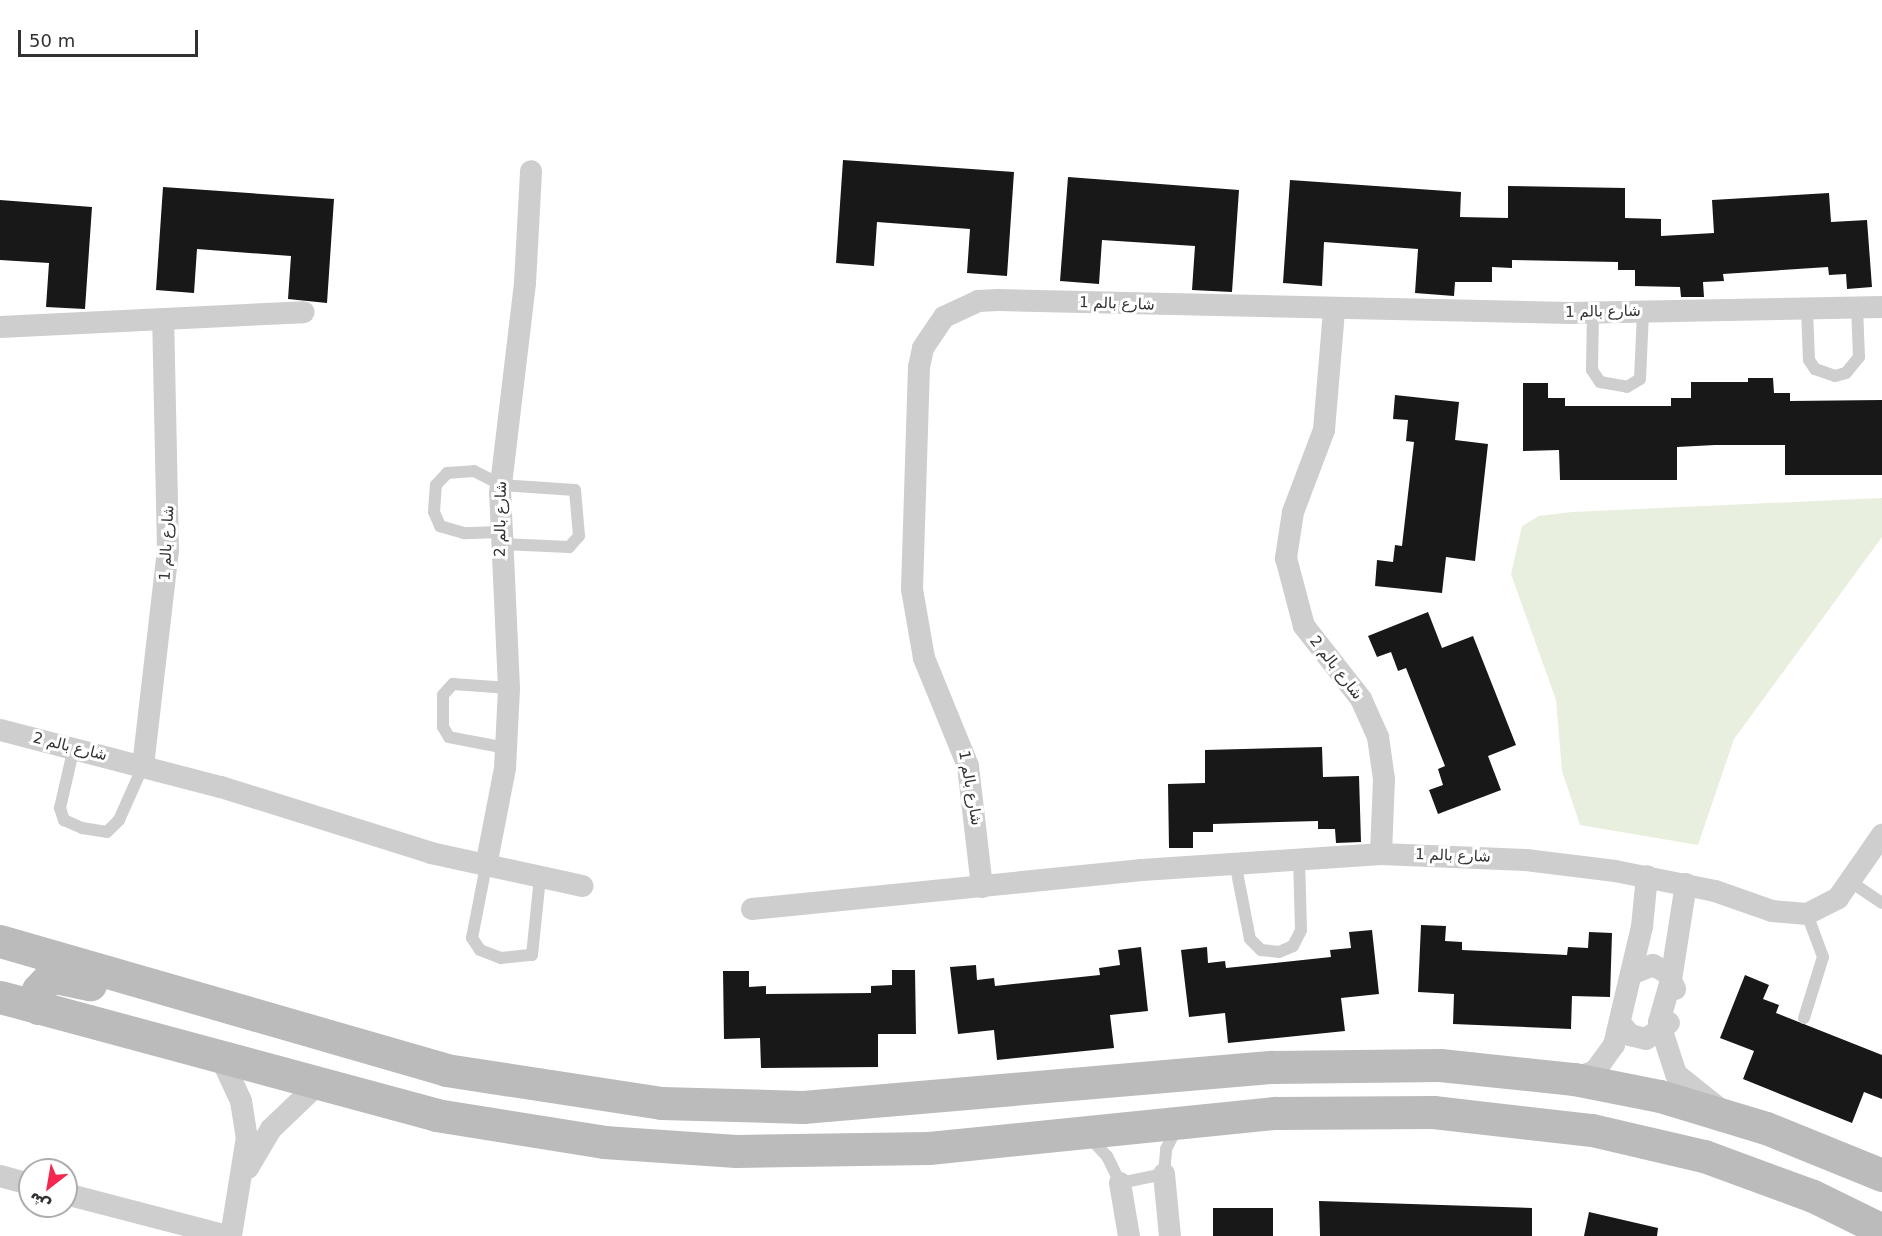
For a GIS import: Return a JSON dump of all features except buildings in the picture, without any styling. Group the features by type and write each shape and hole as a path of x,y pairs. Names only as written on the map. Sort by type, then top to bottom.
{"street":[{"name":"شارع بالم 2","path":"486,866 506,748 509,688 499,538 501,485 525,283 531,171"},
{"name":"شارع بالم 1","path":"982,887 968,766 932,680 914,612 912,478 919,367 931,331 944,317 978,301 1334,311 1643,312 1882,307"},
{"name":"شارع بالم 2","path":"1334,311 1324,430 1293,512 1286,558 1304,626 1361,699 1378,737 1384,779 1381,854"},
{"path":"0,327 304,312"},
{"name":"شارع بالم 1","path":"143,766 168,551 163,319"},
{"name":"شارع بالم 2","path":"0,730 143,766 486,866 582,886"},
{"path":"1807,914 1838,898 1882,835"},
{"name":"شارع بالم 1","path":"752,909 1235,862 1381,854 1526,860 1647,876 1686,884 1772,911 1807,914"},
{"path":"1574,1079 1603,1064 1620,1023 1631,974 1647,876"},
{"path":"1686,884 1671,980 1659,1011 1661,1033 1676,1074 1724,1113"},
{"path":"0,941 285,1026 446,1070 661,1103 782,1107 926,1100 1282,1067 1440,1065 1574,1079 1724,1113 1882,1175"},
{"path":"1631,974 1653,965 1671,980"},
{"path":"38,1008 43,981 60,977 285,1026"},
{"path":"0,997 316,1086 538,1134 691,1149 929,1148 1181,1122 1354,1110 1511,1119 1592,1130 1692,1153 1813,1196 1882,1230"},
{"path":"1620,1023 1638,1038 1661,1033"},
{"path":"78,1197 229,1236 242,1177 245,1123 222,1060"},
{"path":"242,1177 271,1129 316,1086"},
{"path":"691,1149 712,1134 764,1132 777,1122 782,1107"},
{"path":"245,1123 271,1129"},
{"path":"1164,1174 1170,1236"},
{"path":"1813,1196 1817,1182 1832,1174 1882,1192"},
{"path":"0,1176 18,1181"},
{"path":"1120,1184 1129,1236"}],"lane":[{"path":"1807,309 1809,360 1815,369 1835,376 1846,373 1859,357 1857,308"},
{"path":"1593,312 1592,370 1600,382 1627,387 1640,379 1643,312"},
{"path":"474,471 501,485 575,490 579,529 569,547 499,538 454,531 440,526 434,512 436,485 447,473 474,471"},
{"path":"506,748 449,737 443,727 443,695 453,684 509,688"},
{"path":"74,747 60,808 64,820 82,828 107,832 119,820 143,766"},
{"path":"1235,862 1250,939 1261,950 1279,952 1293,946 1301,930 1299,858"},
{"path":"486,866 472,938 480,950 501,958 532,955 540,877"},
{"path":"1851,882 1882,903"},
{"path":"1804,1018 1823,957 1807,914"},
{"path":"1084,1132 1107,1156 1120,1184 1164,1174 1166,1149 1181,1122"}],"green space":[{"path":"1882,498 1882,537 1734,739 1698,845 1580,825 1562,771 1556,700 1511,574 1522,526 1539,516 1572,512"}]}
